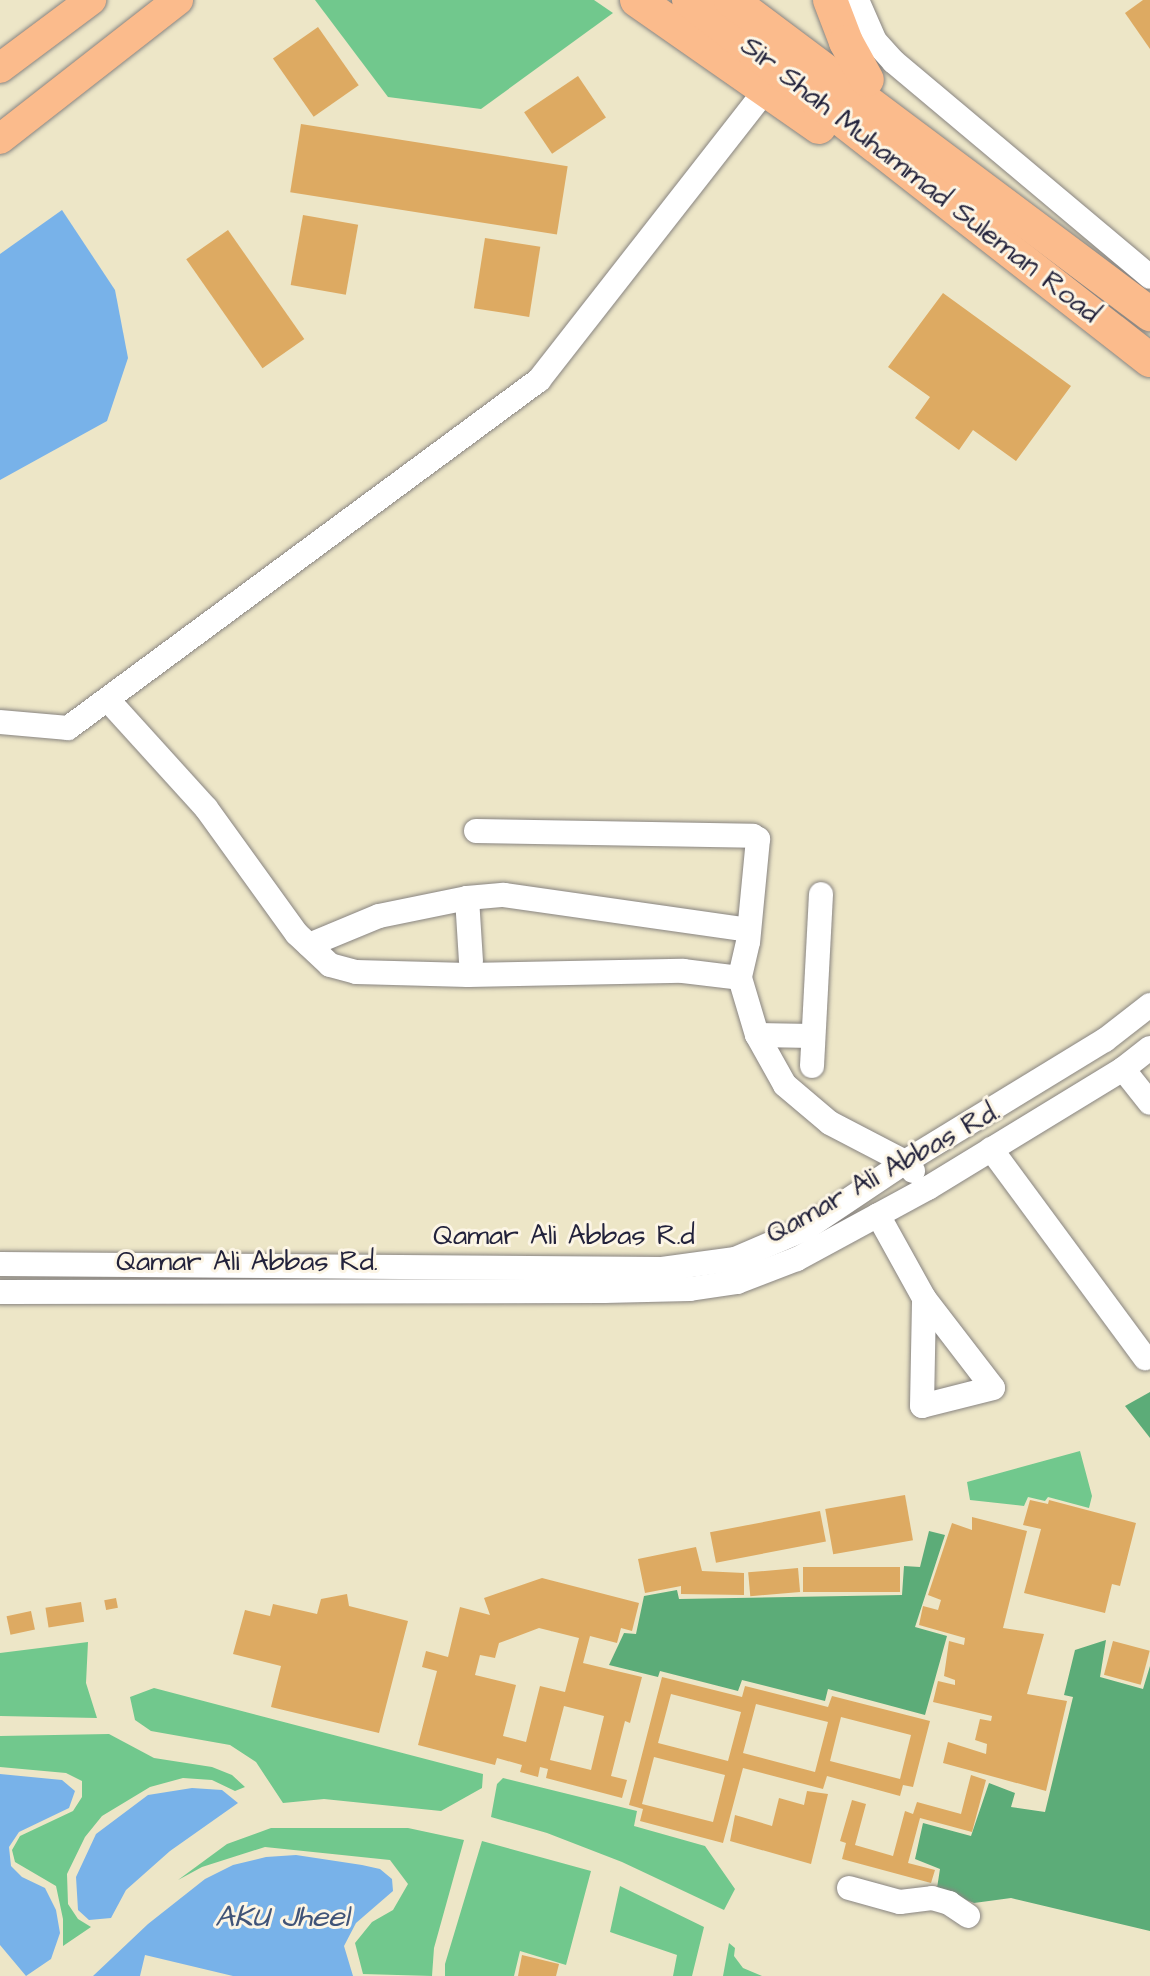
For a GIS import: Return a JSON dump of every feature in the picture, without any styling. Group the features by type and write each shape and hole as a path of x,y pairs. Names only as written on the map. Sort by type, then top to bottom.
{"highway":[{"path":"637,0 1061,291"},
{"name":"Sir Shah Muhammad Suleman Road","path":"689,0 1150,360"},
{"name":"Sir Shah Muhammad Suleman Road","path":"731,0 1089,272 1150,314"},
{"path":"764,0 1013,194 1089,272"},
{"path":"830,0 846,42 867,80"}],"main road":[{"path":"0,68 91,0"},
{"path":"0,139 178,0"}],"street":[{"path":"857,0 875,41 894,62 1150,277"},
{"path":"0,722 68,728 539,380 766,89"},
{"path":"108,700 206,808 297,934 330,965 356,972 468,975 683,971 740,978"},
{"path":"476,831 753,836 760,846 740,978 757,1035 785,1085 830,1123 905,1162 928,1188"},
{"path":"812,1066 821,894"},
{"path":"309,945 379,916 467,898 504,895 749,930"},
{"path":"467,898 471,961"},
{"name":"Qamar Ali Abbas R.d","path":"0,1264 662,1269 708,1265 766,1248 805,1229 905,1162 1105,1040 1150,1005"},
{"path":"757,1035 813,1036"},
{"name":"Qamar Ali Abbas Rd.","path":"0,1292 690,1289 737,1282 797,1259 928,1188 1123,1069 1150,1048"},
{"path":"1123,1069 1150,1103"},
{"path":"991,1149 1145,1358"},
{"path":"878,1215 924,1298"},
{"path":"849,1888 900,1902 932,1898 949,1903 968,1916"}],"green space":[{"path":"315,0 594,0 613,13 481,109 388,97"},
{"path":"1150,1392 1150,1438 1125,1406"},
{"path":"1080,1451 1092,1496 1089,1508 1048,1497 1045,1501 1028,1497 1024,1506 970,1500 967,1482"},
{"path":"929,1531 945,1535 915,1627 947,1636 925,1715 828,1689 825,1701 742,1680 738,1691 660,1671 658,1677 609,1665 624,1633 636,1634 644,1596 677,1590 679,1599 902,1595 904,1566 920,1567"},
{"path":"1106,1640 1100,1677 1143,1689 1150,1666 1150,1931 1011,1898 974,1903 937,1888 940,1869 915,1859 923,1823 971,1836 989,1783 1015,1793 1011,1807 1045,1812 1073,1697 1064,1695 1075,1650"},
{"path":"88,1642 86,1683 97,1718 0,1716 0,1653"},
{"path":"154,1688 483,1774 482,1788 441,1811 324,1799 283,1803 256,1762 230,1745 151,1731 135,1720 130,1697"},
{"path":"109,1734 154,1758 212,1767 232,1775 245,1787 235,1791 212,1780 183,1778 150,1787 102,1816 85,1837 67,1874 68,1904 78,1919 91,1927 63,1946 63,1919 56,1886 15,1862 12,1850 20,1836 73,1811 82,1797 82,1781 66,1773 0,1767 0,1736"},
{"path":"503,1778 637,1811 634,1826 705,1846 735,1889 724,1910 622,1862 547,1833 491,1817 497,1784"},
{"path":"271,1828 408,1828 464,1840 434,1948 432,1976 363,1974 355,1943 372,1922 393,1910 408,1884 390,1860 265,1847 202,1867 178,1880 227,1844"},
{"path":"482,1841 591,1871 566,1965 520,1951 514,1976 445,1976 445,1964"},
{"path":"620,1886 704,1927 692,1976 673,1976 677,1955 610,1932"},
{"path":"729,1943 735,1948 734,1956 743,1968 762,1976 723,1976"}],"water":[{"path":"62,210 115,290 128,358 107,421 0,480 0,254"},
{"path":"0,1774 62,1780 75,1791 69,1808 19,1832 9,1847 11,1866 22,1877 45,1888 56,1910 60,1933 51,1959 26,1976 0,1945"},
{"path":"192,1788 222,1790 238,1803 170,1851 126,1890 111,1918 89,1920 78,1910 76,1877 96,1834 148,1795"},
{"name":"AKU Jheel","path":"296,1855 380,1869 392,1879 393,1891 356,1923 344,1946 353,1976 233,1976 145,1955 140,1976 93,1976 148,1924 205,1879 233,1865 266,1857"}],"building":[{"path":"1143,0 1150,0 1150,49 1125,13"},
{"path":"318,27 359,85 314,117 273,59"},
{"path":"578,76 606,117 552,154 524,112"},
{"path":"301,124 568,166 557,234 290,192"},
{"path":"303,215 358,225 346,295 291,285"},
{"path":"228,230 304,339 263,368 186,259"},
{"path":"485,238 540,247 529,317 474,308"},
{"path":"943,293 1071,386 1016,461 973,430 959,450 915,418 930,397 888,367"},
{"path":"905,1495 913,1540 833,1554 825,1509"},
{"path":"1030,1500 1048,1504 1049,1500 1136,1523 1120,1586 1112,1584 1105,1613 1024,1593 1041,1529 1023,1525"},
{"path":"820,1511 826,1541 716,1563 710,1532"},
{"path":"972,1517 1027,1531 1003,1628 1044,1634 1027,1694 1067,1701 1046,1791 943,1763 948,1742 986,1754 987,1744 975,1740 980,1719 991,1721 992,1716 933,1702 938,1681 955,1685 955,1680 944,1676 949,1641 964,1645 965,1638 919,1625 923,1606 938,1610 941,1600 928,1595 952,1523 972,1530"},
{"path":"696,1547 702,1571 744,1573 744,1595 681,1594 681,1586 645,1593 638,1559"},
{"path":"803,1567 900,1567 900,1592 803,1592"},
{"path":"798,1568 800,1592 750,1596 748,1572"},
{"path":"542,1578 639,1603 632,1631 621,1628 617,1643 590,1636 583,1663 642,1677 630,1723 625,1721 611,1776 627,1780 622,1798 546,1778 548,1769 540,1767 538,1777 520,1772 522,1765 497,1758 495,1765 418,1745 437,1671 422,1667 426,1651 448,1657 460,1607 490,1615 484,1598","holes":["539,1628 579,1638 565,1692 540,1686 526,1742 503,1736 516,1685 475,1675 480,1655 495,1658 499,1643","564,1706 604,1716 591,1770 550,1760"]},
{"path":"347,1594 349,1606 408,1621 379,1733 271,1707 281,1666 233,1654 245,1610 270,1616 273,1604 317,1614 321,1599"},
{"path":"116,1598 118,1608 106,1610 104,1600"},
{"path":"81,1602 84,1622 49,1627 45,1608"},
{"path":"31,1611 35,1630 10,1635 7,1616"},
{"path":"1113,1641 1150,1651 1141,1685 1104,1675"},
{"path":"662,1677 742,1697 745,1686 828,1707 832,1696 930,1721 913,1787 903,1785 900,1796 827,1776 823,1789 743,1768 723,1843 640,1821 643,1809 629,1805","holes":["671,1694 741,1712 728,1761 658,1743","756,1704 828,1722 815,1772 743,1753","841,1717 911,1735 900,1779 830,1761","654,1757 725,1775 713,1822 642,1804"]},
{"path":"971,1775 986,1780 972,1832 920,1818 908,1863 935,1870 931,1883 842,1859 846,1843 840,1841 852,1800 866,1804 855,1845 893,1856 905,1811 913,1814 917,1802 961,1814"},
{"path":"807,1791 828,1794 811,1864 730,1841 735,1815 772,1826 779,1798 804,1805"},
{"path":"522,1955 559,1964 556,1976 518,1976"}]}
